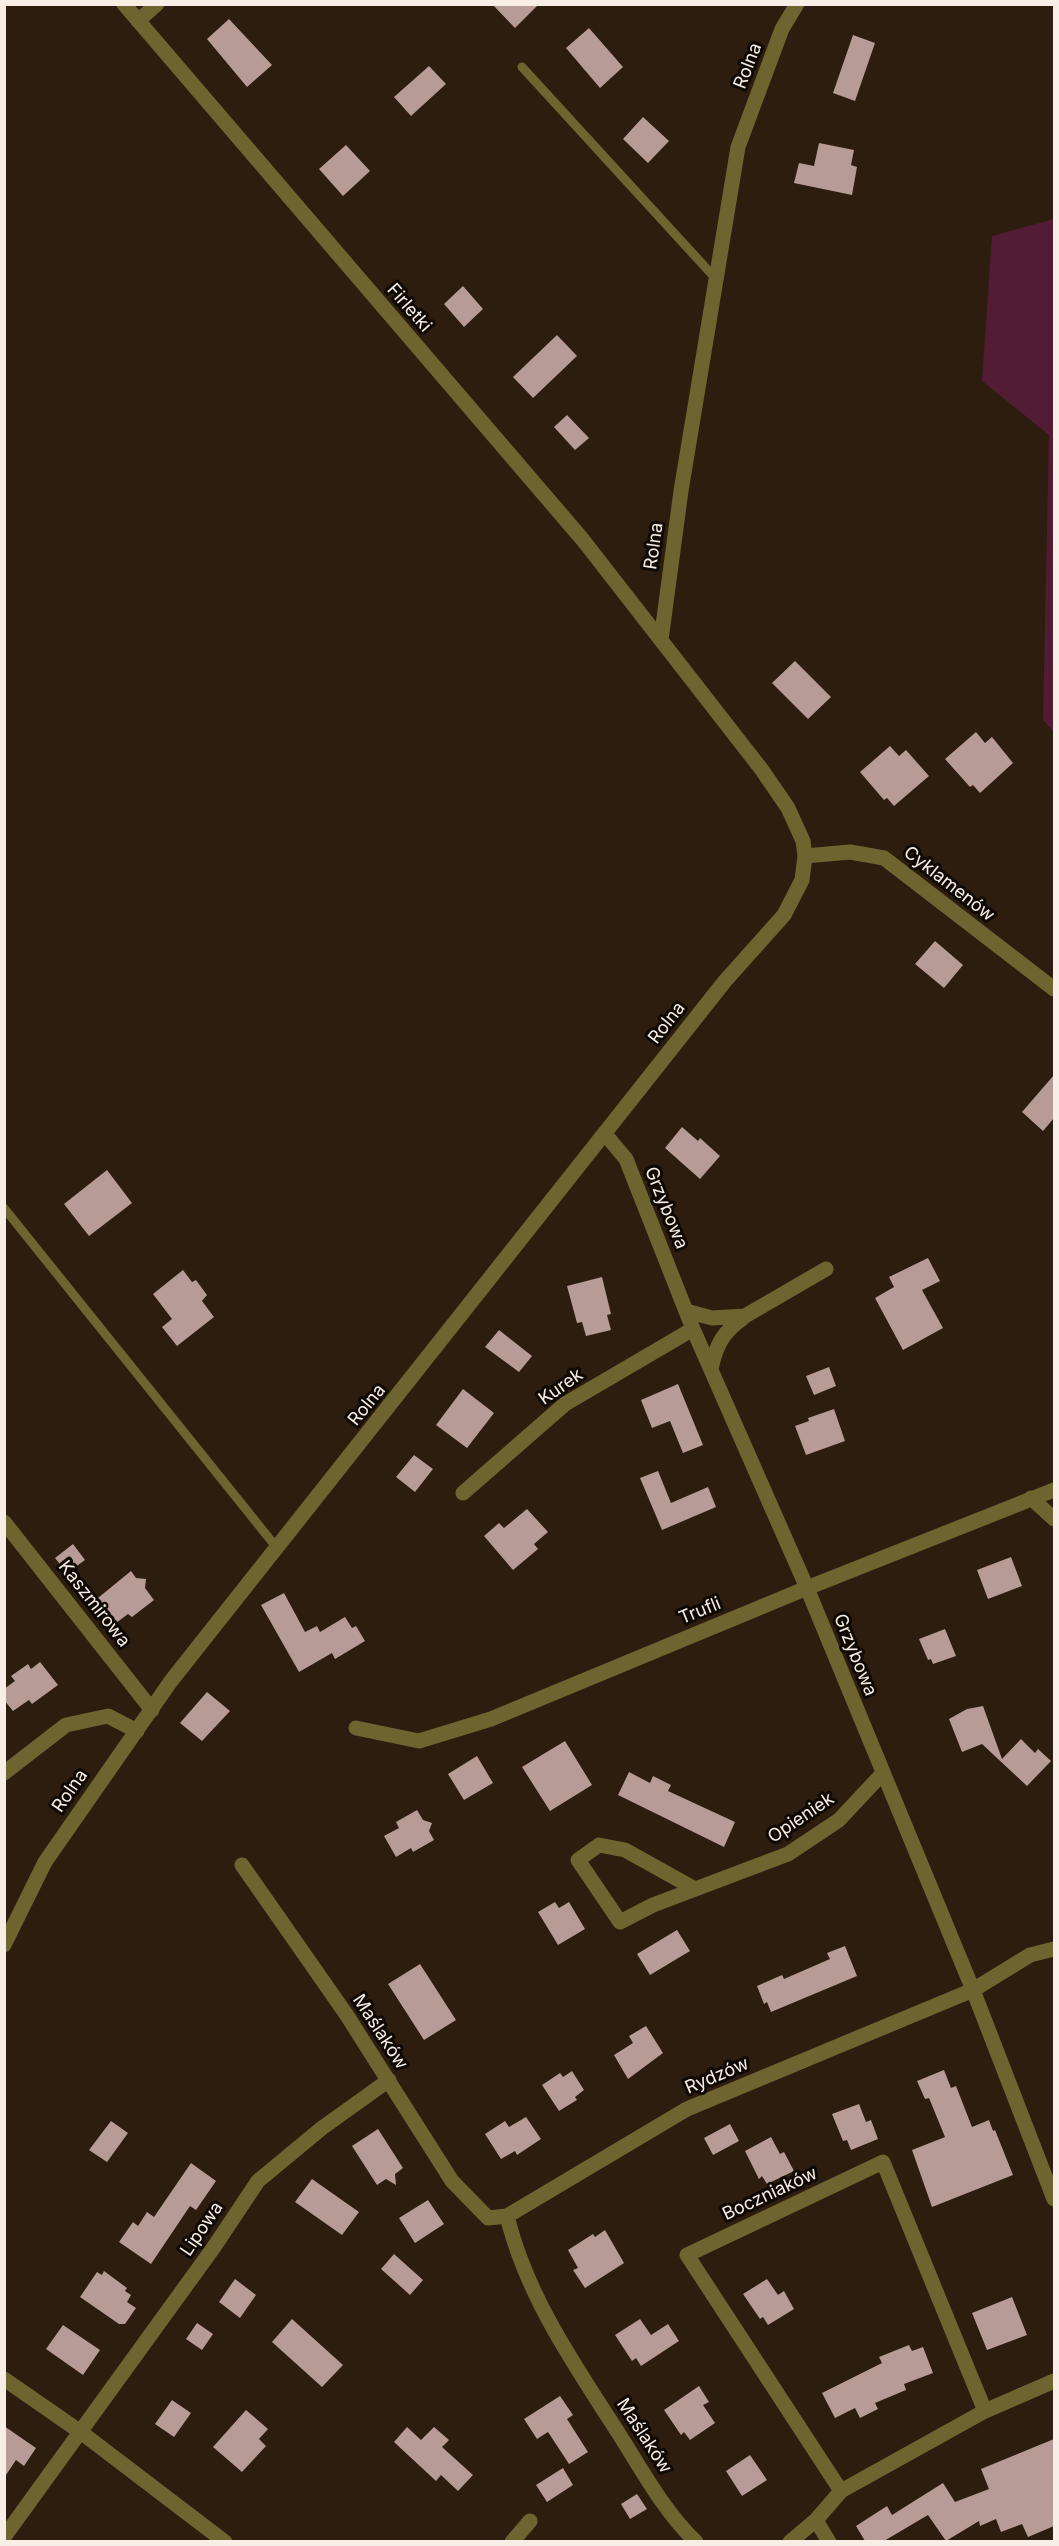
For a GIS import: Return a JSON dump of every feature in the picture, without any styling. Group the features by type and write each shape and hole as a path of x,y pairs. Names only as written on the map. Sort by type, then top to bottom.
{"street":[{"name":"Firletki","path":"124,4 583,540 661,640"},
{"path":"138,21 157,4"},
{"name":"Rolna","path":"4,1945 45,1862 136,1731 277,1548 725,981 784,915 802,880 805,856 803,841 788,808 762,770 661,640 681,491 738,147 782,29 797,4"},
{"name":"Cyklamenów","path":"805,856 850,852 884,858 1054,989"},
{"name":"Grzybowa","path":"605,1134 626,1159 693,1329 807,1588 973,1990 1054,2199"},
{"path":"711,1369 716,1348 727,1329 826,1269"},
{"path":"686,1311 712,1318 745,1316"},
{"name":"Kurek","path":"463,1493 565,1404 693,1329"},
{"name":"Trufli","path":"356,1728 419,1741 491,1719 807,1588 1054,1490"},
{"path":"1031,1498 1054,1519"},
{"name":"Kaszmirowa","path":"4,1522 152,1710"},
{"path":"4,1773 66,1725 108,1716 136,1731"},
{"name":"Opieniek","path":"695,1889 625,1850 599,1845 578,1860 620,1922 653,1905 788,1854 839,1820 882,1774"},
{"name":"Maślaków","path":"242,1865 346,2014 452,2181 488,2218"},
{"name":"Rydzów","path":"488,2218 507,2216 687,2109 973,1990 1030,1955 1054,1949"},
{"name":"Lipowa","path":"4,2537 82,2433 258,2181 322,2128 389,2080"},
{"name":"Boczniaków","path":"841,2492 687,2255 883,2162 986,2411"},
{"name":"Maślaków","path":"507,2216 514,2247 530,2287 586,2382 674,2520 696,2541"},
{"path":"4,2379 82,2433 225,2541"},
{"path":"790,2541 816,2520 841,2492 986,2411 1054,2381"},
{"path":"816,2520 829,2541"},
{"path":"512,2541 530,2521"}],"lane":[{"path":"522,67 717,280"},
{"path":"4,1208 277,1548"}],"shaded area":[{"path":"1054,219 1054,732 1043,720 1049,435 982,381 992,236"}],"building":[{"path":"492,4 539,4 515,28"},
{"path":"229,19 272,65 247,87 207,39"},
{"path":"589,28 623,67 600,88 566,48"},
{"path":"853,35 875,43 855,101 833,93"},
{"path":"429,66 446,84 411,116 394,97"},
{"path":"643,117 669,141 648,163 623,139"},
{"path":"819,143 854,150 851,165 857,167 852,195 794,183 799,163 814,166"},
{"path":"346,145 370,171 343,196 319,169"},
{"path":"463,286 483,309 464,327 444,304"},
{"path":"557,335 577,356 533,398 513,377"},
{"path":"567,415 589,438 575,450 554,427"},
{"path":"795,661 831,697 808,719 772,683"},
{"path":"976,732 985,743 992,737 1013,763 980,793 973,785 970,787 945,759"},
{"path":"890,746 899,756 906,750 929,776 894,806 887,798 884,800 860,772"},
{"path":"935,941 963,965 944,988 915,964"},
{"path":"1054,1075 1054,1118 1043,1131 1022,1112"},
{"path":"682,1127 698,1141 700,1138 720,1156 700,1179 665,1148"},
{"path":"107,1170 132,1203 89,1236 64,1204"},
{"path":"928,1258 940,1281 922,1290 943,1328 903,1350 875,1298 894,1287 889,1277"},
{"path":"183,1270 192,1282 196,1280 207,1295 202,1301 214,1317 177,1346 162,1327 172,1319 153,1294"},
{"path":"602,1277 611,1314 607,1315 611,1330 586,1336 582,1322 577,1323 567,1286"},
{"path":"499,1330 532,1356 519,1372 485,1347"},
{"path":"829,1367 836,1386 814,1395 806,1376"},
{"path":"678,1384 703,1445 683,1453 670,1421 652,1428 641,1400"},
{"path":"463,1389 494,1413 467,1448 436,1425"},
{"path":"834,1409 845,1441 806,1455 795,1426 809,1421 808,1418"},
{"path":"414,1455 433,1469 415,1492 396,1477"},
{"path":"658,1471 671,1503 708,1487 716,1507 662,1530 640,1478"},
{"path":"527,1509 548,1532 534,1544 538,1549 513,1570 484,1536 499,1523 504,1528"},
{"path":"73,1544 85,1560 67,1573 55,1558"},
{"path":"1011,1557 1022,1586 988,1599 977,1570"},
{"path":"131,1571 136,1578 146,1579 145,1588 154,1600 132,1617 128,1614 112,1626 93,1602"},
{"path":"284,1593 305,1632 317,1626 320,1632 345,1617 352,1628 356,1626 365,1641 335,1659 332,1653 299,1672 261,1605"},
{"path":"945,1629 956,1656 933,1664 931,1659 928,1660 919,1639"},
{"path":"40,1662 58,1685 32,1704 29,1700 13,1711 4,1700 4,1689 15,1681 11,1676 28,1664 31,1669"},
{"path":"207,1692 230,1711 202,1741 180,1723"},
{"path":"983,1706 1002,1759 1021,1739 1035,1753 1038,1749 1051,1761 1027,1786 982,1744 962,1752 949,1719 967,1709"},
{"path":"565,1741 592,1785 550,1811 522,1767"},
{"path":"477,1756 493,1783 464,1800 448,1774"},
{"path":"629,1772 650,1783 653,1776 671,1785 668,1791 735,1822 724,1847 618,1795"},
{"path":"417,1810 423,1820 432,1823 429,1831 434,1840 413,1852 411,1848 396,1857 384,1836 399,1828 396,1822"},
{"path":"555,1902 559,1908 569,1902 585,1929 558,1945 538,1912"},
{"path":"677,1930 690,1951 650,1975 637,1954"},
{"path":"845,1946 857,1976 771,2012 767,2002 764,2004 757,1986 782,1975 784,1979 830,1959 827,1953"},
{"path":"420,1964 456,2020 424,2040 388,1984"},
{"path":"646,2026 663,2053 628,2079 614,2055 633,2043 629,2036"},
{"path":"944,2070 951,2088 956,2086 972,2127 989,2120 1013,2175 932,2207 912,2150 945,2137 929,2098 925,2099 917,2081"},
{"path":"572,2071 584,2090 575,2097 577,2100 559,2111 542,2085 560,2073 563,2077"},
{"path":"859,2104 866,2122 871,2120 878,2139 851,2150 847,2140 843,2141 832,2114"},
{"path":"526,2117 541,2139 517,2155 515,2151 501,2159 485,2134 505,2121 509,2127"},
{"path":"111,2121 128,2133 107,2162 89,2150"},
{"path":"730,2124 739,2141 713,2155 704,2138"},
{"path":"378,2129 403,2168 395,2174 396,2185 386,2179 377,2185 352,2146"},
{"path":"771,2137 780,2154 784,2152 794,2171 767,2184 762,2176 759,2179 745,2151"},
{"path":"191,2163 216,2181 196,2210 190,2206 151,2264 119,2242 133,2222 138,2226 147,2212 154,2217"},
{"path":"312,2179 359,2212 342,2235 295,2202"},
{"path":"428,2200 444,2224 415,2243 399,2218"},
{"path":"605,2230 624,2263 585,2288 573,2270 578,2268 568,2250 593,2234 595,2237"},
{"path":"394,2254 423,2280 410,2295 381,2269"},
{"path":"104,2271 127,2288 125,2291 131,2295 127,2302 136,2308 125,2324 119,2324 80,2297 97,2272 102,2275"},
{"path":"235,2279 256,2295 240,2318 219,2302"},
{"path":"767,2279 778,2295 784,2291 794,2309 768,2325 763,2317 760,2319 743,2294"},
{"path":"1012,2297 1027,2335 987,2350 972,2313"},
{"path":"292,2319 343,2365 322,2387 272,2342"},
{"path":"640,2319 651,2335 668,2324 679,2341 641,2366 636,2358 632,2361 615,2335"},
{"path":"197,2323 213,2334 202,2350 186,2339"},
{"path":"63,2325 100,2350 83,2375 46,2349"},
{"path":"909,2345 912,2351 923,2347 933,2373 904,2384 906,2390 875,2403 878,2409 860,2418 855,2408 835,2418 822,2393 882,2363 879,2357"},
{"path":"699,2386 709,2402 703,2405 715,2423 690,2440 684,2432 681,2435 664,2410"},
{"path":"560,2396 573,2415 567,2419 588,2452 569,2464 548,2432 537,2439 524,2419"},
{"path":"172,2400 191,2413 174,2437 155,2424"},
{"path":"246,2410 268,2429 259,2439 266,2446 242,2472 213,2447"},
{"path":"4,2426 36,2448 24,2466 16,2460 4,2478"},
{"path":"407,2427 421,2440 434,2427 449,2440 442,2447 473,2475 458,2491 441,2475 436,2481 394,2442"},
{"path":"1054,2439 1054,2526 1028,2537 1022,2524 1001,2532 996,2519 980,2526 979,2521 946,2541 928,2515 884,2541 865,2541 856,2526 887,2506 892,2515 943,2483 955,2502 989,2489 981,2469"},
{"path":"750,2455 767,2480 742,2496 726,2471"},
{"path":"563,2468 573,2485 547,2502 536,2485"},
{"path":"637,2494 647,2509 630,2519 621,2504"}]}
